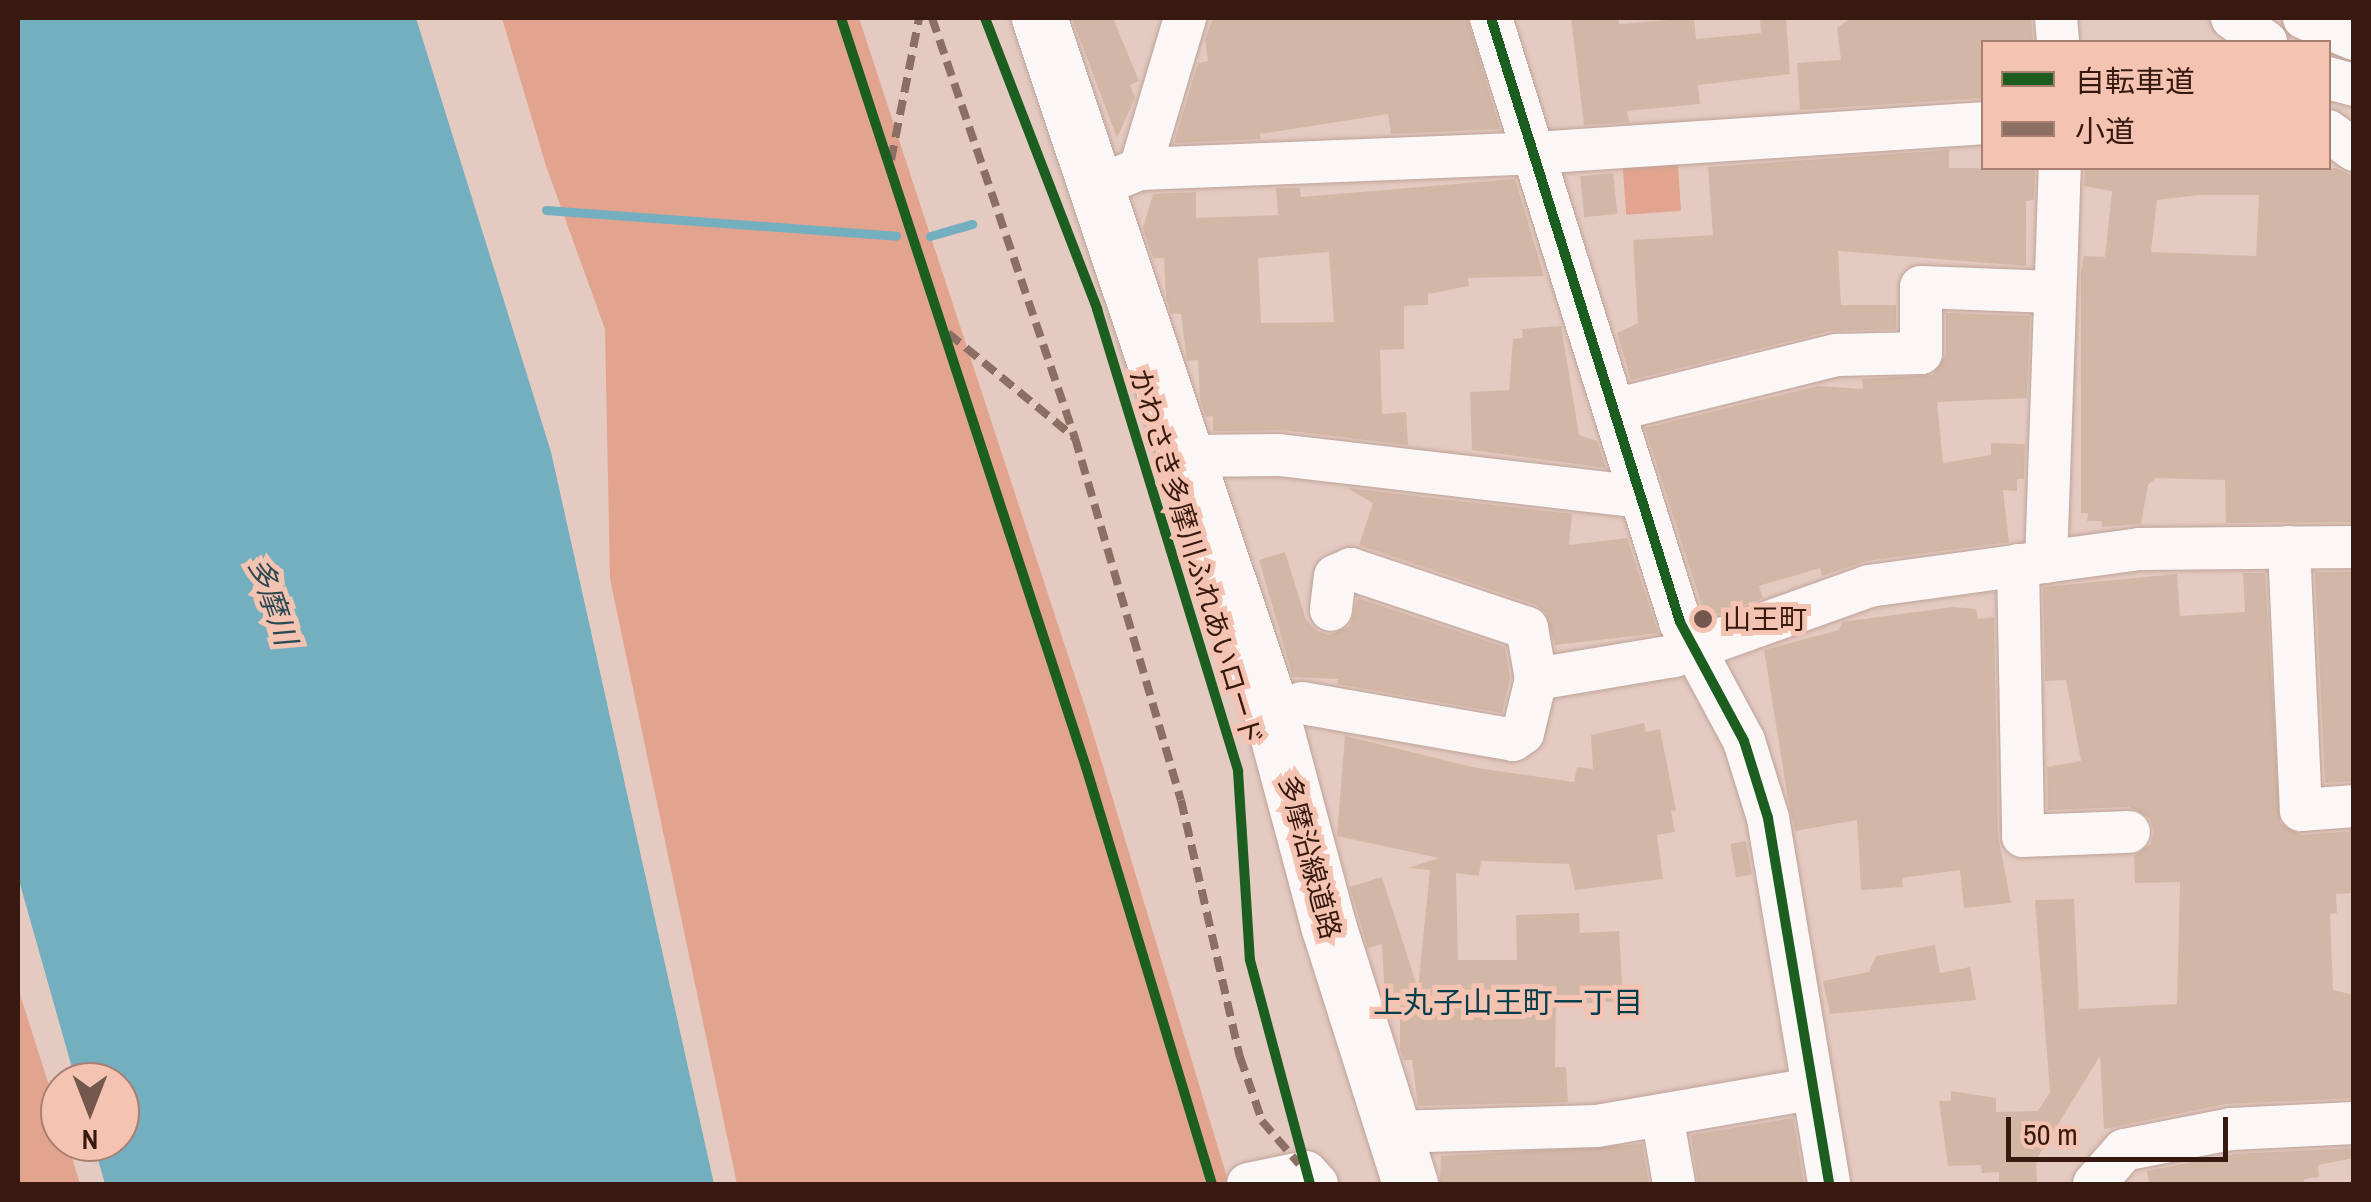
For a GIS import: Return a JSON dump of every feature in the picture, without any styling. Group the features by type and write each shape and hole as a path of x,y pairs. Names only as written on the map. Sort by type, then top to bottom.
{"main road":[{"name":"多摩沿線道路","path":"1039,18 1118,178 1188,456 1267,697 1410,1184"}],"street":[{"path":"1185,18 1118,178 1981,123"},
{"path":"1491,18 1680,622 1744,741 1768,818 1829,1184"},
{"path":"2232,18 2263,40"},
{"path":"2304,18 2354,39"},
{"path":"2331,134 2354,150"},
{"path":"2060,170 2032,564 2023,836 2130,832"},
{"path":"1614,410 1837,355 1921,354 1921,288 2052,292"},
{"path":"1188,456 1279,455 1641,497"},
{"path":"2289,547 2301,810 2354,806"},
{"path":"1536,679 1697,649 1868,586 2139,549 2354,547"},
{"path":"1302,704 1512,740 1524,733 1536,679 1527,628 1351,568 1335,576 1331,610"},
{"path":"1394,1132 1597,1126 1812,1089"},
{"path":"1662,1114 1674,1184"},
{"path":"2094,1184 2124,1150 2231,1129 2354,1122"},
{"path":"1248,1184 1306,1172 1317,1184"}],"shaded area":[{"path":"502,18 859,18 1086,710 1229,1184 737,1184 610,579 605,329 546,166"},
{"path":"1677,153 1681,211 1626,215 1622,157"},
{"path":"18,988 42,1062 40,1162 73,1162 80,1184 18,1184"}],"water":[{"name":"多摩川","path":"18,18 416,18 551,452 714,1184 105,1184 99,1162 140,1162 140,1062 70,1062 18,877"}],"building":[{"path":"1072,18 1113,18 1139,81 1130,85 1135,98 1117,138"},
{"path":"1213,18 1467,18 1500,129 1391,134 1388,114 1260,134 1261,139 1174,143 1198,63 1208,61 1205,40"},
{"path":"1571,18 1618,18 1619,24 1694,18 1696,39 1761,33 1760,18 1786,18 1790,74 1698,85 1700,104 1627,111 1629,122 1584,125"},
{"path":"1851,18 2031,18 2033,40 1981,40 1981,98 1800,110 1797,63 1841,60 1837,28"},
{"path":"1949,150 1949,168 2035,170 2034,200 2026,201 2026,266 1838,251 1841,305 1896,305 1896,329 1831,331 1631,380 1617,333 1638,323 1633,240 1713,235 1708,167"},
{"path":"2336,168 2354,176 2354,522 2226,523 2225,480 2156,478 2148,485 2141,524 2102,527 2102,521 2087,521 2088,513 2081,513 2081,273 2084,256 2105,257 2112,191 2084,186 2085,170","holes":["2259,195 2256,256 2151,252 2157,200"]},
{"path":"1613,173 1617,214 1584,217 1580,176"},
{"path":"1515,179 1544,276 1468,278 1469,286 1428,294 1428,305 1404,306 1404,349 1380,350 1382,414 1406,412 1408,445 1282,430 1213,431 1213,416 1206,417 1200,399 1198,360 1187,361 1181,314 1171,314 1166,297 1164,258 1153,258 1143,228 1153,194 1196,192 1196,218 1278,215 1276,188 1300,188 1301,197","holes":["1329,252 1334,322 1261,323 1258,258"]},
{"path":"1946,313 2030,316 2027,398 1937,402 1943,463 1991,455 1991,443 2025,444 2024,479 2017,479 2017,491 2003,490 2009,542 1866,561 1822,576 1820,568 1759,586 1763,598 1706,618 1645,428 1818,386 1863,389 1862,379 1933,375 1946,354"},
{"path":"1561,326 1579,435 1597,441 1606,468 1472,450 1470,392 1509,390 1513,339 1523,338 1522,329"},
{"path":"1347,488 1572,514 1569,545 1627,538 1658,633 1555,645 1546,613 1536,605 1359,545 1373,503"},
{"path":"1285,552 1306,620 1317,631 1329,635 1350,626 1358,598 1505,647 1510,678 1502,713 1337,684 1338,679 1293,677 1259,560"},
{"path":"2315,572 2354,572 2354,781 2325,783"},
{"path":"2243,573 2265,573 2280,823 2302,835 2354,831 2354,893 2336,894 2337,913 2330,914 2333,990 2354,995 2354,1098 2226,1104 2104,1129 2100,1056 2036,1160 2037,1184 1999,1184 1999,1172 1982,1173 1981,1165 1948,1166 1939,1101 1951,1101 1951,1091 1996,1098 1996,1112 2038,1111 2050,1092 2035,900 2074,899 2079,1009 2177,1004 2180,882 2135,883 2134,856 2151,844 2154,832 2150,818 2129,807 2048,810 2047,767 2081,761 2066,680 2045,681 2043,587 2177,574 2180,616 2245,612"},
{"path":"1953,607 1976,609 1978,619 1994,617 1998,836 2011,903 1964,908 1960,870 1902,878 1903,887 1861,890 1857,820 1795,831 1788,799 1764,650 1839,630 1842,622"},
{"path":"1644,723 1646,732 1660,729 1676,810 1671,811 1675,832 1657,835 1663,879 1575,890 1569,864 1481,861 1479,876 1456,873 1458,960 1517,960 1516,915 1579,913 1580,933 1619,931 1623,1001 1556,1005 1555,1067 1566,1067 1568,1102 1418,1106 1412,1060 1404,1060 1400,1049 1400,1000 1385,1000 1382,944 1368,948 1350,887 1382,877 1418,989 1430,870 1408,868 1439,858 1337,836 1345,736 1477,768 1574,782 1577,767 1593,769 1591,735"},
{"path":"1746,841 1752,874 1736,877 1730,844"},
{"path":"1935,945 1940,973 1970,967 1976,1000 1830,1014 1823,981 1869,972 1876,956"},
{"path":"1793,1118 1804,1184 1698,1184 1691,1135"},
{"path":"1642,1144 1649,1184 1440,1182 1441,1156"},
{"path":"2354,1148 2354,1158 2318,1165 2319,1177 2304,1179 2305,1184 2149,1184 2147,1171 2234,1154"}],"waterway":[{"path":"546,210 896,236"},
{"path":"930,236 972,224"}],"marked path":[{"path":"891,160 919,18"},
{"path":"932,18 1075,438 1181,800 1240,1057 1262,1121 1299,1164"},
{"path":"948,333 1075,438"}],"cycle path":[{"path":"841,18 1086,767 1212,1184"},
{"name":"かわさき多摩川ふれあいロード","path":"985,18 1097,309 1238,771 1250,960 1310,1184"},
{"path":"1491,18 1680,622 1744,741 1768,818 1829,1184"}],"place":[{"name":"山王町","path":"1703,619"}],"district":[{"name":"上丸子山王町一丁目","path":"1508,1002"}]}
